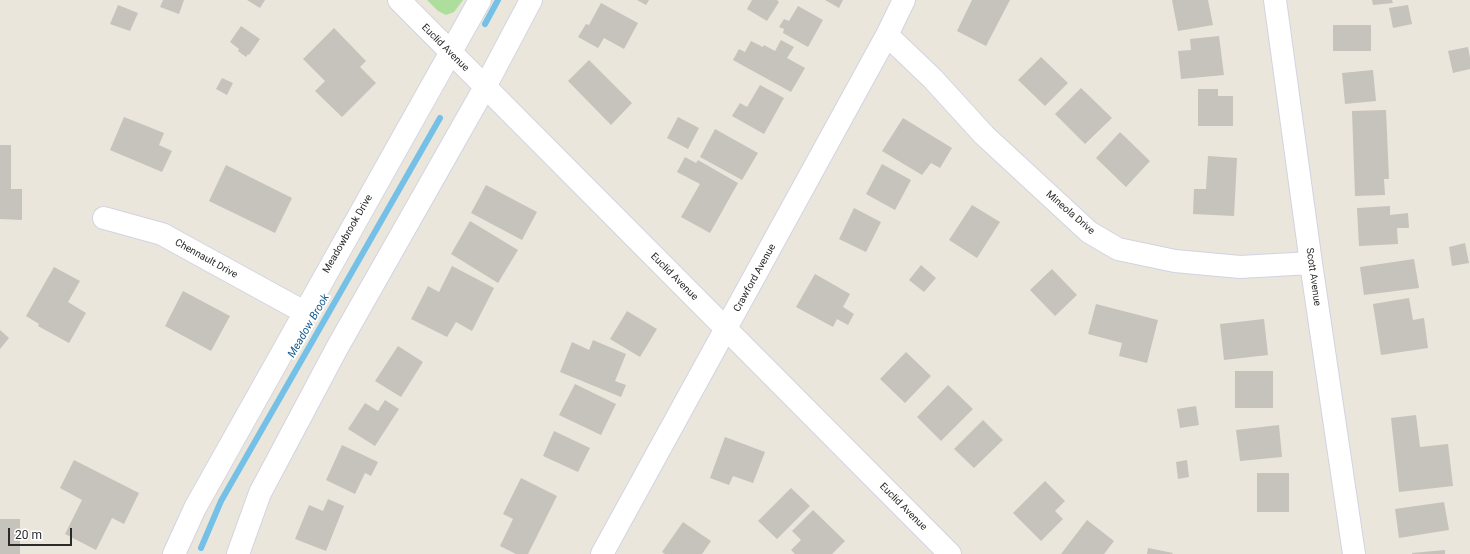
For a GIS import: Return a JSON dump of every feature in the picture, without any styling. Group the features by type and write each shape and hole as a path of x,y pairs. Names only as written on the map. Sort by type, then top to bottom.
{"street":[{"name":"Euclid Avenue","path":"399,0 450,53 950,554"},
{"name":"Meadowbrook Drive","path":"174,554 194,508 480,0"},
{"path":"238,554 260,493 267,479 337,348 484,87 531,0"},
{"name":"Crawford Avenue","path":"602,554 887,35 904,0"},
{"name":"Scott Avenue","path":"1275,0 1311,263 1354,554"},
{"name":"Mineola Drive","path":"887,35 933,79 984,135 1089,232 1118,249 1175,261 1240,266 1311,263"},
{"name":"Chennault Drive","path":"104,218 162,234 304,312"}],"green space":[{"path":"427,0 463,0 454,12 446,15 438,11"}],"building":[{"path":"163,0 184,0 179,14 160,7"},
{"path":"247,0 265,0 260,8"},
{"path":"637,0 649,0 646,5"},
{"path":"752,0 777,0 779,2 767,21 747,9"},
{"path":"825,0 843,0 839,8"},
{"path":"972,0 1010,0 986,46 957,31"},
{"path":"1172,0 1208,0 1213,25 1178,31"},
{"path":"1372,0 1392,0 1393,3 1373,5"},
{"path":"601,3 638,23 624,49 604,38 598,48 578,37 586,24 589,25"},
{"path":"118,5 138,13 130,31 110,24"},
{"path":"1408,5 1412,24 1393,28 1389,8"},
{"path":"798,6 823,20 808,47 783,33 784,29 779,27 784,19 789,21"},
{"path":"1333,25 1371,25 1371,51 1333,51"},
{"path":"241,26 260,39 246,57 230,42"},
{"path":"334,28 366,61 360,67 376,83 342,117 315,91 325,81 303,59"},
{"path":"1219,36 1224,75 1181,79 1178,51 1191,50 1190,39"},
{"path":"781,40 794,47 787,58 805,68 791,92 733,60 739,49 745,52 751,41 763,47 764,45 775,51"},
{"path":"1468,47 1470,69 1453,73 1448,51"},
{"path":"1041,57 1068,83 1045,106 1018,80"},
{"path":"589,60 632,103 611,125 568,81"},
{"path":"1373,70 1376,101 1345,104 1342,73"},
{"path":"222,78 233,83 227,95 216,89"},
{"path":"760,85 784,98 764,134 732,116 740,103 747,107"},
{"path":"1081,88 1112,118 1085,144 1055,114"},
{"path":"1198,89 1218,89 1218,96 1233,96 1233,126 1198,126"},
{"path":"1386,110 1389,179 1384,179 1385,195 1355,196 1352,111"},
{"path":"124,117 164,133 159,145 172,151 162,172 110,150"},
{"path":"678,117 699,128 688,149 667,138"},
{"path":"903,118 952,148 940,168 931,163 922,175 882,151"},
{"path":"715,129 758,153 742,180 700,157"},
{"path":"1120,132 1150,161 1126,187 1096,158"},
{"path":"0,145 11,145 11,189 22,189 22,220 0,219"},
{"path":"1208,156 1237,158 1234,216 1193,214 1194,189 1206,189"},
{"path":"685,157 696,163 698,160 738,183 710,233 681,217 700,184 677,172"},
{"path":"882,164 911,180 895,210 866,194"},
{"path":"226,165 292,198 275,233 209,201"},
{"path":"486,185 537,212 522,240 471,213"},
{"path":"972,205 1000,222 977,258 949,240"},
{"path":"1390,206 1390,215 1408,213 1409,228 1397,228 1398,244 1359,246 1357,208"},
{"path":"854,208 881,222 866,252 839,239"},
{"path":"470,221 518,250 498,283 451,254"},
{"path":"1465,243 1469,263 1452,266 1449,247"},
{"path":"1414,259 1419,288 1364,295 1360,267"},
{"path":"921,265 936,278 924,292 909,280"},
{"path":"452,266 494,288 472,331 456,322 447,337 411,319 428,286 439,292"},
{"path":"54,267 80,281 68,302 86,313 69,343 38,326 39,324 26,316"},
{"path":"1052,269 1077,295 1055,316 1030,290"},
{"path":"815,274 850,294 843,307 854,314 848,325 837,319 833,327 796,307"},
{"path":"183,291 230,316 211,351 165,326"},
{"path":"1409,298 1413,320 1424,318 1428,348 1381,355 1373,304"},
{"path":"1096,304 1158,320 1147,363 1119,356 1122,343 1088,334"},
{"path":"627,311 657,329 640,357 610,339"},
{"path":"1264,319 1268,355 1224,360 1220,324"},
{"path":"0,330 9,338 0,349"},
{"path":"593,340 626,354 615,381 626,385 621,397 560,372 572,342 589,350"},
{"path":"398,346 423,362 401,397 375,381"},
{"path":"906,352 931,376 905,403 880,379"},
{"path":"1235,371 1273,371 1273,408 1235,408"},
{"path":"575,384 616,404 601,435 559,415"},
{"path":"948,385 973,409 941,441 917,417"},
{"path":"385,400 399,409 375,446 348,429 365,403 378,411"},
{"path":"1196,406 1199,425 1180,428 1177,409"},
{"path":"1416,415 1420,447 1448,444 1453,486 1399,492 1391,418"},
{"path":"983,420 1003,440 974,468 954,449"},
{"path":"1279,425 1282,457 1240,461 1236,430"},
{"path":"554,431 590,448 578,472 543,456"},
{"path":"725,437 765,452 753,483 733,476 729,485 710,478"},
{"path":"342,445 378,462 371,476 365,473 355,494 326,480"},
{"path":"74,460 139,493 124,524 112,518 96,550 65,534 82,500 60,488"},
{"path":"1187,460 1189,477 1178,479 1176,462"},
{"path":"1257,473 1289,473 1289,512 1257,512"},
{"path":"521,478 557,496 528,554 516,554 500,546 513,519 503,514"},
{"path":"1045,481 1065,501 1055,511 1063,519 1041,541 1013,513"},
{"path":"791,488 810,506 777,539 758,521"},
{"path":"328,499 344,506 326,551 295,539 309,505 323,511"},
{"path":"1444,502 1449,530 1399,538 1395,509"},
{"path":"813,510 845,541 832,554 795,554 791,550 801,540 792,531"},
{"path":"0,519 20,519 20,554 0,554"},
{"path":"1087,520 1114,541 1104,554 1061,554"},
{"path":"683,522 711,541 702,554 665,554 662,552"},
{"path":"1148,548 1173,553 1147,554"},
{"path":"1445,550 1445,554 1412,554 1412,553"}],"waterway":[{"name":"Meadow Brook","path":"485,24 498,0"},
{"name":"Meadow Brook","path":"201,548 221,501 440,118"}]}
